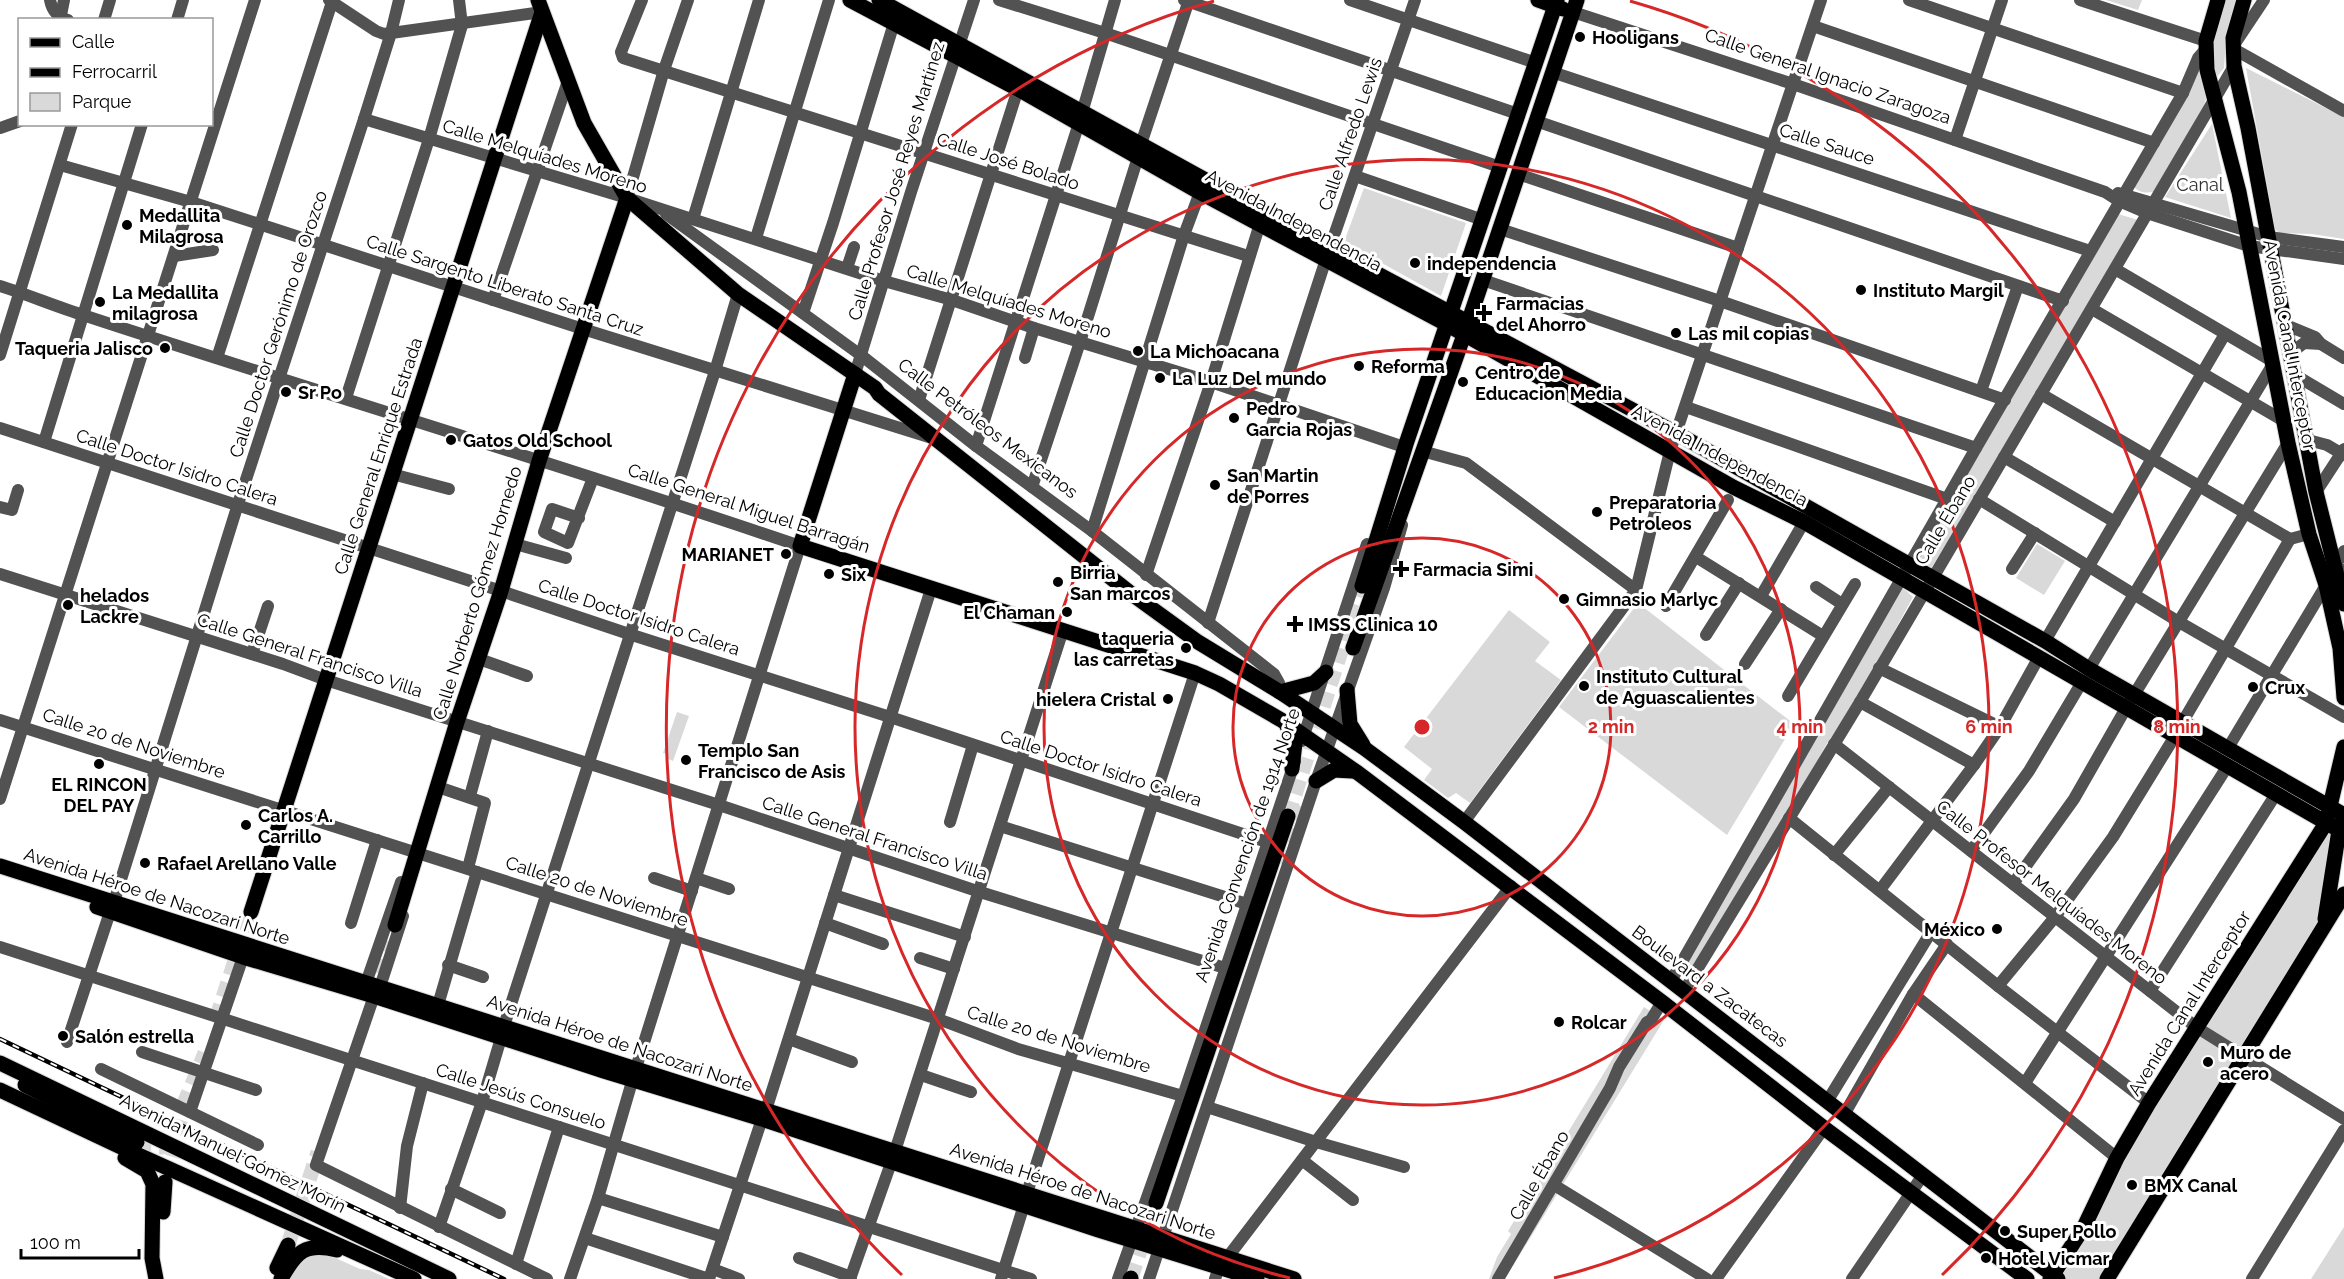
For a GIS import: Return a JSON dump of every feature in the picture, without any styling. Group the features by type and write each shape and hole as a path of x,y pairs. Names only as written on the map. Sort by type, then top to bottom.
{"main road":[{"name":"Avenida Independencia","path":"850,0 894,23 957,50 1202,186 1448,318 1733,487 2045,641 2086,676"},
{"name":"Avenida Independencia","path":"879,0 1018,89 1081,117"},
{"name":"Calle General Ignacio Zaragoza","path":"1538,0 1575,6"},
{"name":"Avenida Canal Interceptor","path":"2218,0 2206,46 2208,70 2248,239 2290,451 2309,534 2326,585 2340,648 2344,698"},
{"name":"Avenida Canal Interceptor","path":"2244,0 2236,23 2232,48 2234,66 2286,324 2316,492 2339,569 2344,604"},
{"name":"Avenida Convención de 1914 Norte","path":"1362,586 1404,443 1483,220 1556,3"},
{"name":"Calle Petróleos Mexicanos","path":"540,6 584,123 627,198 738,294 822,351 831,364 854,377 871,394 879,394 940,440 1018,506 1128,592 1198,642 1280,692 1335,730"},
{"name":"Calle General Enrique Estrada","path":"251,912 494,159 540,6"},
{"path":"1353,648 1483,280 1575,6"},
{"name":"Calle Norberto Gómez Hornedo","path":"395,924 457,722 501,591 539,461 627,198"},
{"name":"Avenida Independencia","path":"1466,328 1676,433 1905,571"},
{"name":"Calle Profesor José Reyes Martínez","path":"800,546 854,377"},
{"path":"2277,388 2298,440 2308,440"},
{"path":"2290,451 2302,457 2316,492"},
{"name":"Calle General Miguel Barragán","path":"800,546 1195,674 1219,684 1283,721 1304,736"},
{"name":"Avenida Independencia","path":"1929,584 2039,657 2086,676 2179,729 2228,748 2340,811"},
{"path":"1280,692 1314,683 1326,672"},
{"path":"1347,690 1350,724 1364,748"},
{"path":"1283,721 1295,743 1292,769"},
{"name":"Avenida Independencia","path":"2179,729 2227,767 2336,829"},
{"name":"Boulevard a Zacatecas","path":"1335,730 1364,748 1464,822 1845,1113 2054,1278"},
{"path":"1304,736 1511,886 1824,1128 2027,1279"},
{"name":"Avenida Canal Interceptor","path":"2107,1279 2324,927 2340,811 2344,747"},
{"path":"1316,781 1334,770 1347,769 1358,773"},
{"name":"Avenida Convención de 1914 Norte","path":"1281,864 1161,1205 1288,816"},
{"name":"Avenida Canal Interceptor","path":"2054,1278 2084,1227 2117,1158 2196,1028 2336,829"},
{"name":"Avenida Héroe de Nacozari Norte","path":"0,866 243,957 438,1005 502,1032"},
{"name":"Avenida Héroe de Nacozari Norte","path":"0,876 112,907 373,988 502,1032 1162,1244 1221,1268"},
{"path":"2324,927 2344,894"},
{"name":"Avenida Manuel Gómez Morín","path":"0,1063 449,1279"},
{"path":"0,1069 6,1076 120,1148 147,1171 153,1184 152,1258 156,1279"},
{"path":"5,1097 120,1148"},
{"name":"Avenida Manuel Gómez Morín","path":"120,1148 414,1279"},
{"path":"163,1279 161,1235 165,1182"},
{"path":"272,1279 288,1245"},
{"path":"281,1279 292,1258 310,1248 320,1246 369,1257"},
{"path":"1221,1268 1257,1279"},
{"path":"1221,1268 1294,1279"}],"street":[{"path":"50,0 52,9 62,18"},
{"path":"63,18 64,0"},
{"path":"105,18 111,0"},
{"path":"178,18 183,0"},
{"path":"0,799 255,0"},
{"name":"Calle Doctor Gerónimo de Orozco","path":"67,1042 156,769 238,504 364,119 399,0"},
{"path":"346,398 429,139 462,25 459,0"},
{"name":"Calle José Bolado","path":"642,0 621,55 991,176 1248,256"},
{"name":"Calle Norberto Gómez Hornedo","path":"627,198 664,70 688,0"},
{"path":"693,219 759,0"},
{"path":"756,238 829,0"},
{"name":"Calle Profesor José Reyes Martínez","path":"854,377 974,0"},
{"path":"999,0 1105,33 1500,167"},
{"path":"976,446 1081,117 1115,0"},
{"path":"1350,0 1536,63"},
{"name":"Calle Alfredo Lewis","path":"1208,623 1280,406 1327,254 1414,0"},
{"path":"1464,822 1636,590 1670,451 1821,0"},
{"path":"1909,0 2183,93"},
{"path":"1955,140 2002,0"},
{"path":"2080,0 2206,46"},
{"path":"2264,0 2232,48 2344,111"},
{"path":"217,358 331,1 376,31 391,33 462,25 540,6"},
{"path":"1032,487 1187,1 1518,114"},
{"name":"Calle General Ignacio Zaragoza","path":"1575,6 2150,208 2270,244"},
{"path":"803,314 894,23"},
{"path":"1813,26 2154,143"},
{"name":"Calle Ébano","path":"1671,981 1905,571 2183,93 2198,58 2206,46"},
{"name":"Calle Ébano","path":"1684,991 1860,702 2234,66"},
{"name":"Calle Sauce","path":"1552,72 2090,251"},
{"path":"493,300 568,81"},
{"path":"919,400 1018,89"},
{"name":"Calle Melquíades Moreno","path":"364,119 756,238 884,281 952,300 1144,363 1404,443"},
{"path":"1536,121 2062,301"},
{"path":"0,128 18,122"},
{"path":"0,355 71,126"},
{"path":"45,442 141,126"},
{"name":"Calle Sargento Liberato Santa Cruz","path":"60,165 192,202 583,329 940,440"},
{"path":"1518,174 1738,248"},
{"path":"1355,176 1483,220"},
{"path":"1092,531 1184,236 1202,186"},
{"name":"Calle Petróleos Mexicanos","path":"659,209 862,356 976,446 1092,531 1274,674 1279,683 1280,692"},
{"path":"1146,575 1211,382 1261,218"},
{"path":"1500,229 1720,301 2004,400"},
{"path":"2270,244 2344,246"},
{"path":"2270,244 2344,260"},
{"path":"847,268 854,247"},
{"path":"174,256 213,250"},
{"path":"1971,852 2029,771 2272,362 2115,269"},
{"path":"1483,280 1976,448"},
{"name":"Calle General Miguel Barragán","path":"0,286 84,316 411,418 800,546"},
{"path":"1981,391 2018,286"},
{"path":"439,1227 482,1102 587,765 716,371 738,294"},
{"path":"2092,309 2284,421"},
{"path":"2286,324 2315,337 2344,358"},
{"path":"1025,358 1034,328"},
{"path":"2045,641 2225,334"},
{"path":"2291,353 2304,343 2322,344"},
{"path":"2295,375 2344,404"},
{"path":"2041,394 2290,539 2309,534"},
{"path":"1686,407 1947,499"},
{"name":"Calle Doctor Isidro Calera","path":"0,428 1267,842"},
{"path":"2308,440 2343,452 2316,492"},
{"name":"Avenida Convención de 1914 Norte","path":"1120,1279 1404,443"},
{"path":"1422,451 1466,463 1636,590"},
{"path":"2013,884 2074,799 2245,513 2290,451"},
{"path":"2004,457 2115,522"},
{"path":"392,474 449,489"},
{"path":"579,518 593,478"},
{"path":"0,507 12,510 18,490"},
{"path":"1149,1279 1316,781 1396,551 1409,492"},
{"path":"1979,499 2179,622 2344,717"},
{"path":"1666,606 1716,528 1728,500"},
{"path":"1761,596 1804,522"},
{"path":"2012,569 2035,533"},
{"path":"1998,986 2055,917 2113,837 2290,539"},
{"path":"515,543 566,558"},
{"name":"Calle Profesor José Reyes Martínez","path":"570,1279 598,1198 634,1074 800,546"},
{"path":"2339,569 2344,552"},
{"path":"1696,557 1823,636"},
{"name":"Calle General Francisco Villa","path":"0,574 252,654 587,765 719,805 980,892 1226,968"},
{"path":"1706,635 1739,583"},
{"path":"1788,696 1855,584"},
{"path":"2228,748 2326,585"},
{"path":"1816,587 1842,604"},
{"path":"710,1276 789,1039 931,589"},
{"path":"252,654 268,606"},
{"path":"1745,664 1781,609"},
{"path":"799,1258 850,1278 921,1074 1063,630"},
{"path":"1880,890 2000,727 2039,657"},
{"path":"478,659 527,676"},
{"path":"1879,668 2000,727"},
{"path":"1003,1275 1068,1062 1195,674"},
{"path":"1860,702 1974,765"},
{"name":"Calle 20 de Noviembre","path":"0,720 938,1019 1018,1049 1183,1096"},
{"path":"470,796 488,731"},
{"name":"Calle Profesor Melquíades Moreno","path":"1834,744 2196,1028 2344,1119"},
{"path":"950,822 973,745"},
{"path":"2025,1083 2227,767"},
{"path":"438,787 470,796 483,801 486,805 473,870 438,1005"},
{"path":"1834,855 1889,787"},
{"path":"2150,992 2276,794"},
{"path":"1789,818 1998,986 2149,1103"},
{"path":"1000,826 1247,904"},
{"path":"351,923 377,840"},
{"name":"Calle Norberto Gómez Hornedo","path":"400,1208 316,1165 417,853"},
{"path":"654,878 692,891"},
{"path":"696,878 729,889"},
{"path":"1221,1268 1511,886"},
{"path":"834,895 965,937"},
{"path":"825,923 883,944"},
{"path":"1828,1101 1931,932"},
{"path":"1845,1113 1913,994 1947,944"},
{"name":"Calle Jesús Consuelo","path":"0,946 868,1227 1003,1275 1031,1279"},
{"path":"190,1112 243,957"},
{"path":"920,958 954,969"},
{"path":"448,965 483,977"},
{"path":"1913,994 2117,1158"},
{"name":"Calle Ébano","path":"1498,1279 1610,1088 1625,1071 1662,1002"},
{"path":"789,1039 852,1062"},
{"path":"142,1052 256,1090"},
{"path":"100,1069 258,1145"},
{"path":"921,1074 970,1092"},
{"path":"423,1083 407,1146 400,1208 547,1279"},
{"path":"1207,1107 1404,1167"},
{"path":"516,1264 559,1127"},
{"path":"1716,1279 1824,1128"},
{"path":"2252,1279 2344,1130"},
{"path":"1302,1160 1353,1200"},
{"path":"1852,1279 1923,1175"},
{"path":"1554,1185 1707,1279"},
{"path":"451,1189 500,1213"},
{"path":"598,1198 723,1237"},
{"path":"585,1238 710,1276 739,1279"}],"green space":[{"path":"2106,0 2142,0 2138,10"},
{"path":"2222,0 2238,0 2226,39 2224,68 2215,79 2210,43"},
{"name":"Canal","path":"2199,67 2206,99 2204,105 2154,192 2140,191 2133,186"},
{"path":"2246,68 2344,117 2344,239 2312,234 2279,233 2275,229"},
{"name":"Canal","path":"2212,124 2231,218 2165,197"},
{"path":"1364,188 1466,223 1441,296 1344,242"},
{"path":"2118,214 2138,220 1976,497 1930,570 1913,565"},
{"path":"2037,544 2065,561 2044,595 2016,578"},
{"path":"1903,588 1913,597 1854,705 1826,745 1788,816 1690,976 1682,971"},
{"path":"1638,603 1794,724 1727,835 1559,707"},
{"path":"1509,610 1550,642 1535,661 1561,680 1470,803 1456,793 1448,798 1424,780 1432,769 1404,747"},
{"path":"677,712 689,716 673,761 666,758 667,754 663,753"},
{"path":"2324,831 2333,833 2318,927 2102,1279 2059,1279 2094,1223 2137,1132"},
{"path":"1644,1007 1664,1020 1505,1279 1489,1279 1497,1257 1511,1234 1508,1231"},
{"path":"2344,1227 2344,1279 2311,1279"},
{"path":"322,1252 389,1279 288,1279 301,1257"}],"tunnel":[{"path":"1288,816 1362,586"},
{"path":"1281,864 1301,805"},
{"path":"216,1019 251,912"},
{"path":"370,995 389,941"},
{"path":"183,1106 205,1053"},
{"path":"166,1179 190,1098"},
{"path":"137,1142 151,1147 162,1147 172,1134"},
{"path":"288,1245 318,1152"},
{"path":"1131,1278 1156,1203"}],"railway":[{"path":"0,1039 504,1279"}],"place":[{"name":"Hooligans","path":"1580,37"},
{"name":"Medallita Milagrosa","path":"127,225"},
{"name":"independencia","path":"1415,263"},
{"name":"Instituto Margil","path":"1861,290"},
{"name":"La Medallita milagrosa","path":"100,302"},
{"name":"Farmacias del Ahorro","path":"1484,313"},
{"name":"Las mil copias","path":"1676,333"},
{"name":"Taqueria Jalisco","path":"165,348"},
{"name":"La Michoacana","path":"1138,351"},
{"name":"Reforma","path":"1359,366"},
{"name":"La Luz Del mundo","path":"1160,378"},
{"name":"Centro de Educacion Media","path":"1463,382"},
{"name":"Sr Po","path":"286,392"},
{"name":"Pedro Garcia Rojas","path":"1234,418"},
{"name":"Gatos Old School","path":"451,440"},
{"name":"San Martin de Porres","path":"1215,485"},
{"name":"Preparatoria Petroleos","path":"1597,512"},
{"name":"MARIANET","path":"786,554"},
{"name":"Farmacia Simi","path":"1401,569"},
{"name":"Six","path":"829,574"},
{"name":"Birria San marcos","path":"1058,582"},
{"name":"Gimnasio Marlyc","path":"1564,599"},
{"name":"helados Lackre","path":"68,605"},
{"name":"El Chaman","path":"1067,612"},
{"name":"IMSS Clinica 10","path":"1295,624"},
{"name":"taqueria las carretas","path":"1186,648"},
{"name":"Instituto Cultural de Aguascalientes","path":"1584,686"},
{"name":"Crux","path":"2253,687"},
{"name":"hielera Cristal","path":"1168,699"},
{"name":"Templo San Francisco de Asis","path":"686,760"},
{"name":"EL RINCON DEL PAY","path":"99,764"},
{"name":"Carlos A. Carrillo","path":"246,825"},
{"name":"Rafael Arellano Valle","path":"145,863"},
{"name":"México","path":"1997,929"},
{"name":"Rolcar","path":"1559,1022"},
{"name":"Salón estrella","path":"63,1036"},
{"name":"Muro de acero","path":"2208,1062"},
{"name":"BMX Canal","path":"2132,1185"},
{"name":"Super Pollo","path":"2005,1231"},
{"name":"Hotel Vicmar","path":"1986,1258"}]}
